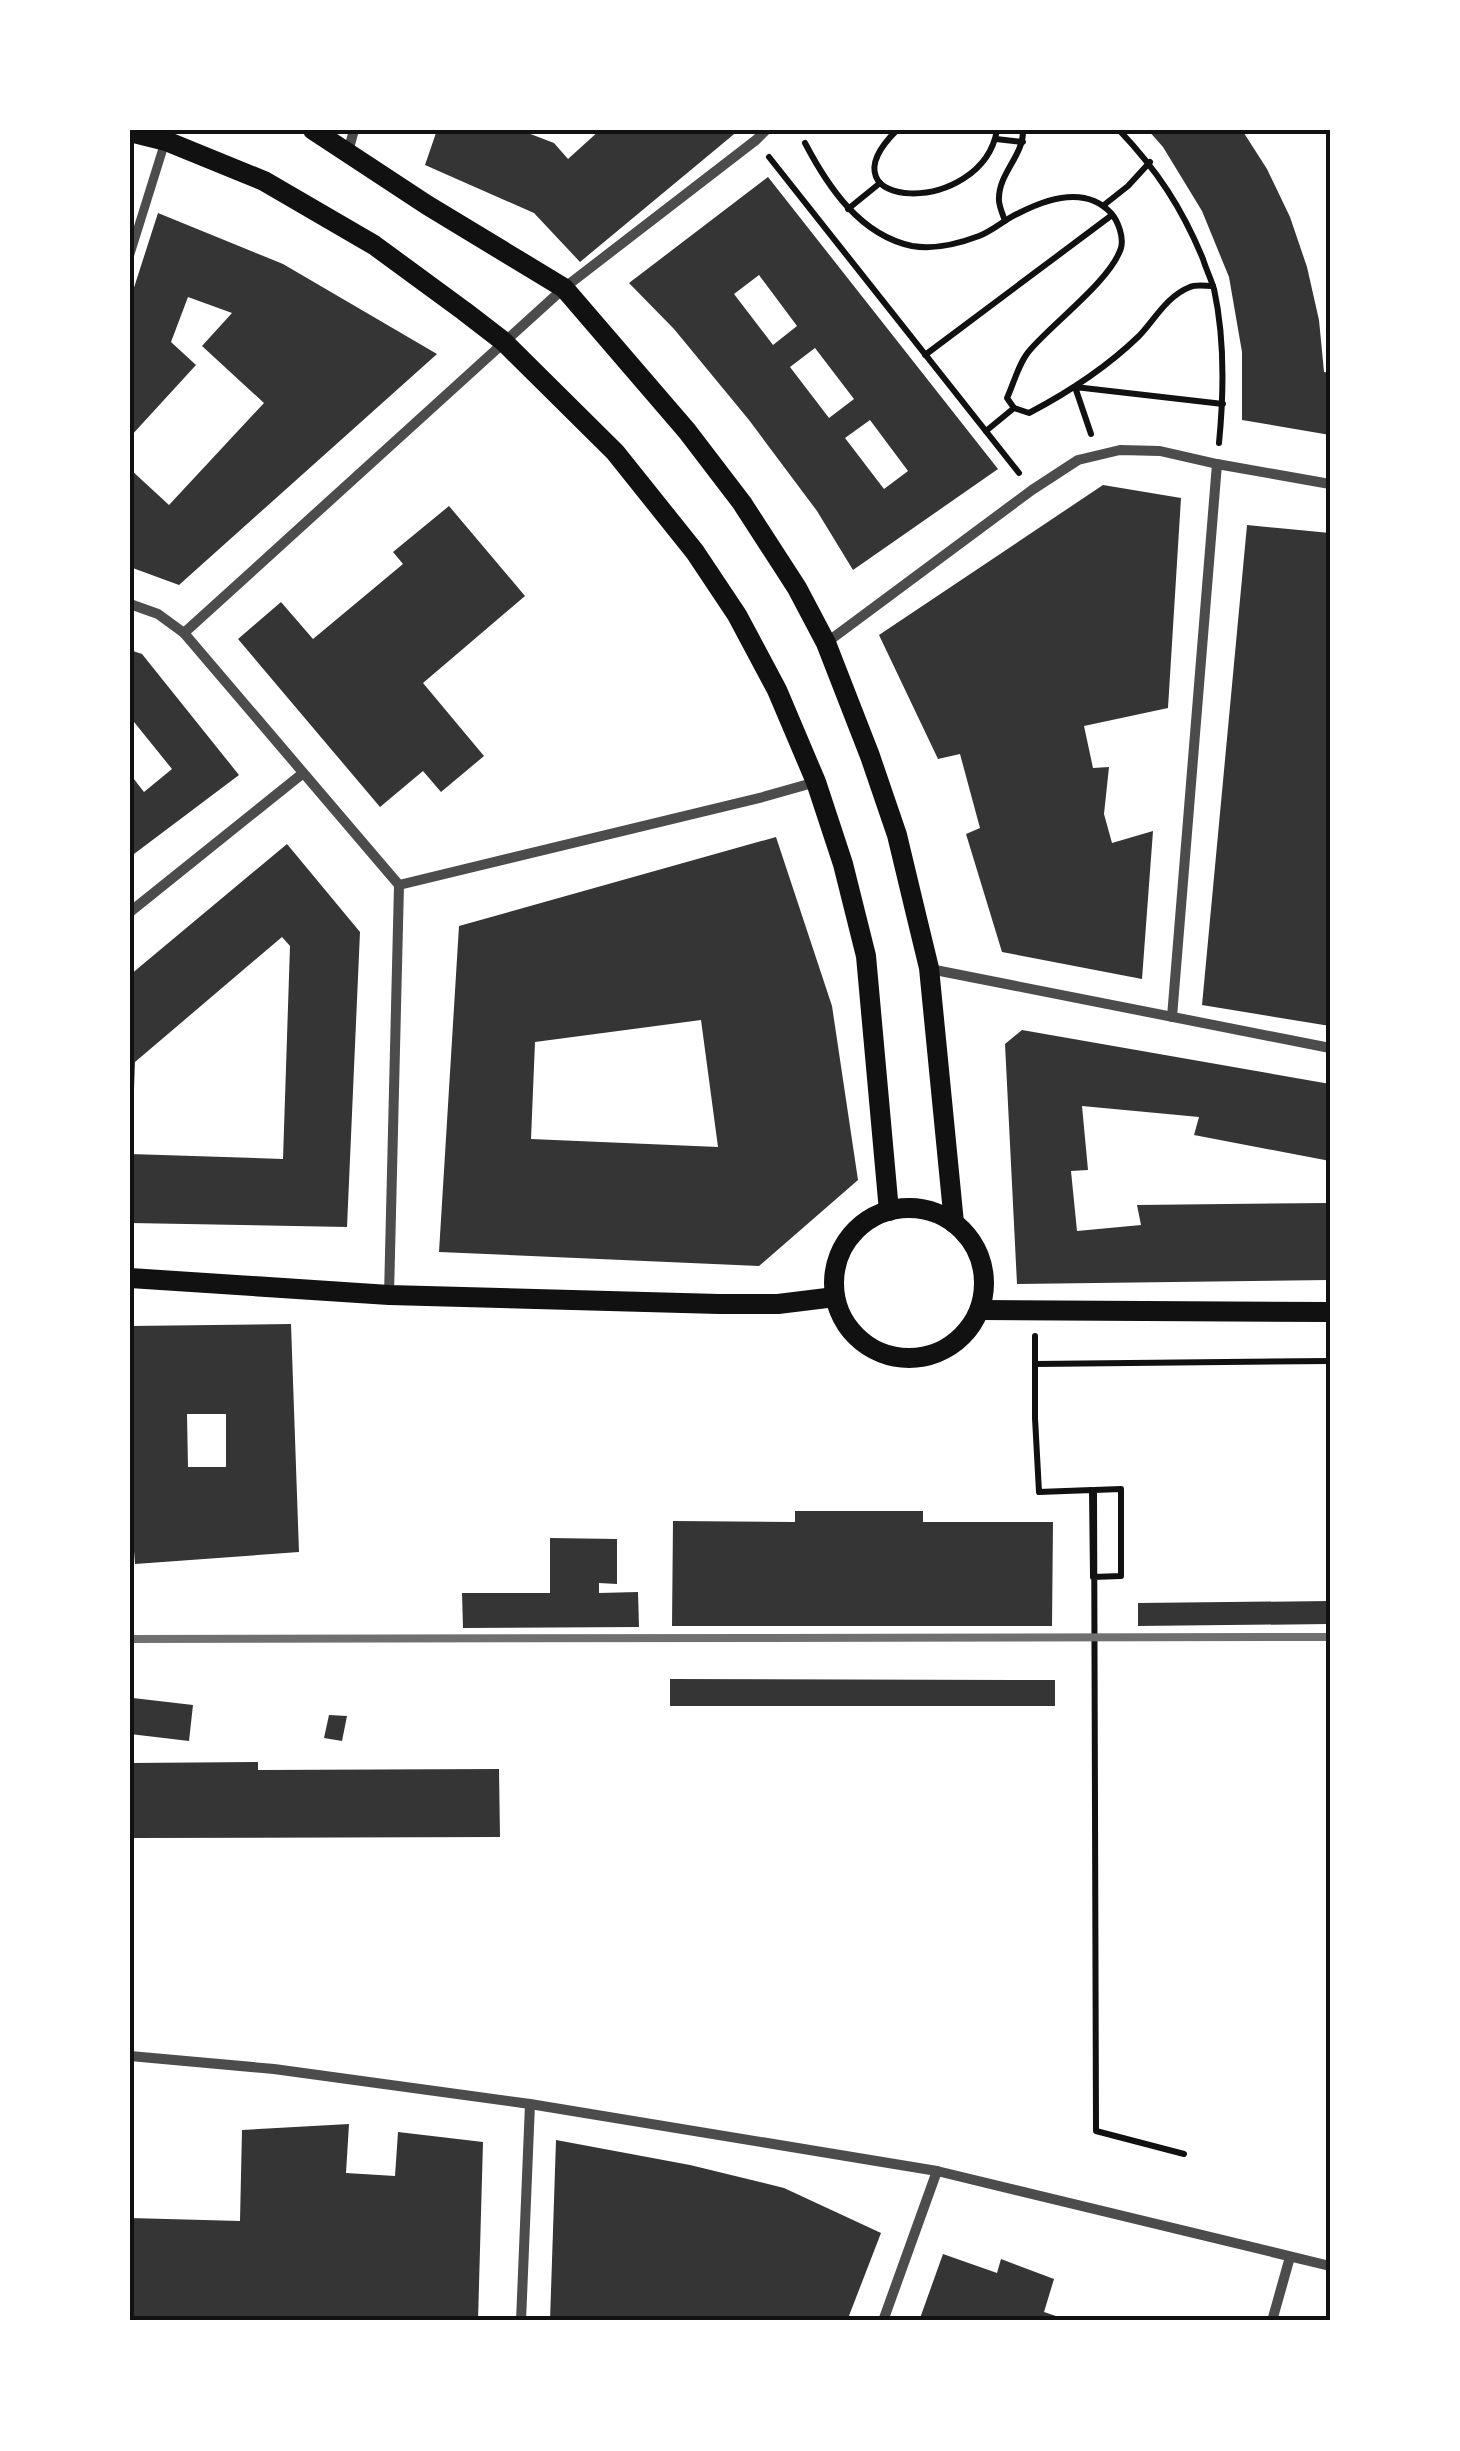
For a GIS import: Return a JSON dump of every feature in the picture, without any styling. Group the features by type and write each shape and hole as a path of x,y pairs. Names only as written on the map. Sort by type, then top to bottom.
{"main road":[{"path":"314,130 427,205 564,288 687,431 742,504 797,588 826,642 897,836 929,968 954,1222"},
{"path":"130,132 166,140 264,181 374,246 503,342 615,452 696,552 777,690 816,782 842,864 866,956 889,1210"},
{"path":"912,1208 934,1212 954,1222 972,1240 982,1262 985,1286 980,1310 966,1332 948,1348 925,1357 901,1358 878,1352 858,1338 843,1320 835,1297 834,1274 840,1253 852,1234 889,1210 912,1208"},
{"path":"130,1278 390,1295 719,1304 778,1304 835,1297"},
{"path":"980,1310 1330,1312"}],"street":[{"path":"348,152 354,130"},
{"path":"184,633 564,288 766,130"},
{"path":"130,254 166,140"},
{"path":"826,642 1078,460 1120,450 1160,451 1330,484"},
{"path":"1172,1017 1217,464"},
{"path":"130,604 158,614 184,633 399,886 390,1295"},
{"path":"130,912 302,774"},
{"path":"399,886 816,782"},
{"path":"929,968 1330,1048"},
{"path":"130,2056 274,2068 530,2104 938,2171 1330,2266"},
{"path":"521,2321 530,2104"},
{"path":"883,2321 938,2171"},
{"path":"1272,2321 1290,2257"}],"path":[{"path":"898,130 879,153 875,172 880,183 904,194 947,187 974,170 990,151 996,134 1023,142"},
{"path":"1006,221 998,198 1023,142 1023,130"},
{"path":"1120,130 1150,162 1188,224 1214,286 1222,350 1223,404 1217,464"},
{"path":"756,140 1032,490"},
{"path":"805,144 822,176 848,209 876,231 911,246 942,247 982,235 1018,213 1052,199 1081,196 1104,205 1117,219 1122,244 1110,271 1026,354 1007,398 1014,408 1028,413 1100,369 1140,334 1162,308 1192,286 1214,286"},
{"path":"1104,205 1150,162"},
{"path":"848,209 880,183"},
{"path":"925,354 1113,215"},
{"path":"1075,387 1223,404"},
{"path":"1075,387 1098,455"},
{"path":"986,432 1014,408"},
{"path":"1034,1310 1039,1492 1092,1490 1093,1578 1107,1577 1120,1576 1120,1489 1094,1490 1094,1568 1094,1587 1094,1645 1096,2131 1184,2154"},
{"path":"1034,1364 1330,1361"}],"building":[{"path":"437,130 520,130 554,143 568,159 600,130 739,130 580,262 534,213 425,165"},
{"path":"1148,130 1242,130 1267,169 1290,217 1307,267 1319,320 1324,372 1330,373 1330,435 1242,420 1242,352 1229,277 1202,211 1163,147"},
{"path":"768,177 998,469 853,570 817,511 749,420 674,329 629,283","holes":["759,275 797,326 773,345 734,294","815,348 854,399 829,418 790,367","870,420 908,471 884,489 845,438"]},
{"path":"158,213 283,264 437,354 179,585 130,567 130,469 169,505 264,403 202,346 232,313 188,297 171,342 196,365 130,437 130,300"},
{"path":"1103,485 1181,498 1168,708 1084,726 1093,768 1109,767 1104,814 1112,843 1153,831 1142,979 1002,952 966,834 980,828 960,754 938,759 879,635"},
{"path":"449,506 525,596 423,683 484,756 441,792 423,771 380,807 238,639 281,602 313,639 403,564 393,552"},
{"path":"1247,525 1330,533 1330,1026 1202,1005"},
{"path":"130,650 142,654 239,775 130,857 130,774 144,792 172,769 130,717"},
{"path":"776,837 832,1006 858,1180 759,1266 439,1252 459,926","holes":["701,1020 718,1147 531,1139 535,1042"]},
{"path":"287,844 360,932 347,1227 130,1223 130,1154 283,1159 290,946 282,937 135,1062 133,1117 130,975"},
{"path":"1022,1030 1330,1084 1330,1161 1194,1135 1199,1117 1082,1106 1088,1170 1071,1171 1077,1231 1141,1225 1137,1205 1330,1203 1330,1280 1017,1284 1005,1044"},
{"path":"291,1324 299,1552 135,1564 130,1500 130,1326","holes":["187,1414 226,1414 226,1467 188,1467"]},
{"path":"795,1511 923,1511 923,1522 1053,1522 1052,1626 672,1626 673,1521 795,1522"},
{"path":"550,1538 617,1539 617,1584 599,1583 599,1593 638,1592 639,1627 463,1628 462,1593 550,1593"},
{"path":"1330,1601 1330,1624 1138,1626 1138,1603"},
{"path":"670,1679 1055,1680 1055,1706 670,1706"},
{"path":"133,1698 193,1705 189,1741 130,1734"},
{"path":"329,1715 347,1716 342,1741 324,1738"},
{"path":"258,1762 258,1770 499,1769 500,1837 130,1838 130,1763"},
{"path":"349,2124 346,2173 395,2176 398,2132 483,2142 478,2321 130,2321 130,2218 240,2221 242,2130"},
{"path":"556,2140 690,2165 784,2188 881,2233 847,2321 550,2321"},
{"path":"943,2254 997,2273 1001,2259 1054,2279 1044,2312 1071,2321 919,2321"}],"railway":[{"path":"130,1639 1330,1637"}]}
